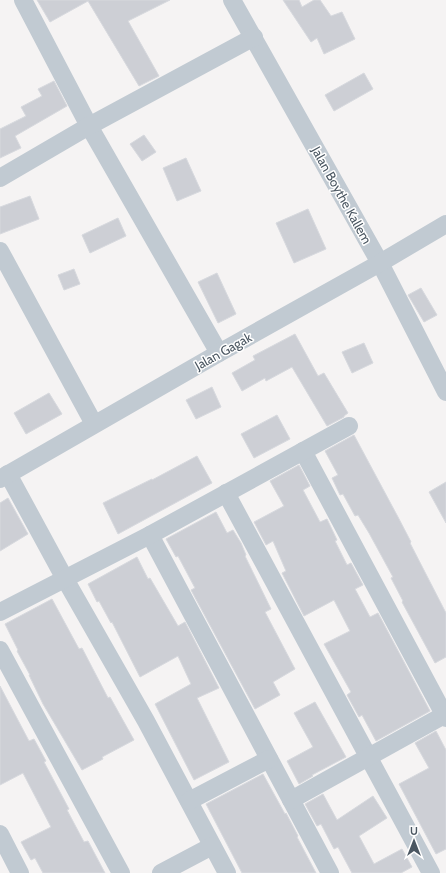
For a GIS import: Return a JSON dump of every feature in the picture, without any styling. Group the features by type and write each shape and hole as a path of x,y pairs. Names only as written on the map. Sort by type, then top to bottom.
{"street":[{"path":"23,0 89,126 219,353"},
{"name":"Jalan Boythe Kallem","path":"232,0 254,36 380,263 446,392"},
{"path":"0,178 89,126 254,36"},
{"name":"Jalan Gagak","path":"4,476 446,224"},
{"path":"0,251 94,424"},
{"path":"0,612 150,535 349,426"},
{"path":"291,800 368,757 445,717 303,451"},
{"path":"4,476 146,721 227,873"},
{"path":"226,493 430,873"},
{"path":"150,535 330,873"},
{"path":"0,650 121,873"},
{"path":"189,801 269,758"},
{"path":"0,834 20,873"},
{"path":"161,873 212,846"}],"building":[{"path":"37,0 170,0 128,21 159,76 139,86 88,1 50,22"},
{"path":"283,0 299,0 302,7 314,0 320,0 331,16 342,12 355,39 324,54 317,38 311,42"},
{"path":"364,73 373,89 334,111 325,95"},
{"path":"54,81 67,106 15,136 21,148 0,158 0,129 26,116 21,107 42,96 38,89"},
{"path":"144,135 156,152 142,161 130,144"},
{"path":"186,158 201,191 177,201 163,168"},
{"path":"30,196 39,219 0,234 0,207"},
{"path":"308,209 326,249 294,263 276,223"},
{"path":"118,218 126,236 90,253 82,235"},
{"path":"74,269 80,284 64,290 58,275"},
{"path":"217,273 236,314 218,323 198,282"},
{"path":"421,288 437,315 424,322 408,295"},
{"path":"295,334 318,376 324,373 348,413 344,417 327,426 292,367 266,381 265,378 242,391 232,373 255,360 253,356"},
{"path":"364,343 373,363 352,373 342,352"},
{"path":"212,387 221,407 196,419 186,400"},
{"path":"49,393 62,414 26,434 14,413"},
{"path":"277,415 290,439 254,458 241,434"},
{"path":"354,435 411,542 410,543 446,613 446,657 435,663 402,602 403,601 391,578 393,577 369,533 358,515 355,516 343,494 340,495 332,478 338,475 325,451"},
{"path":"197,456 212,483 118,534 103,503 152,480"},
{"path":"299,465 310,486 303,490 320,522 327,519 337,540 335,541 347,565 351,563 363,585 355,589 370,617 378,613 430,711 376,741 362,715 359,717 347,695 351,692 324,644 350,631 334,600 304,616 282,573 286,571 273,541 266,545 254,522 284,506 270,481"},
{"path":"446,482 446,523 429,492"},
{"path":"8,498 28,534 0,551 0,503"},
{"path":"216,512 227,533 233,530 241,543 246,555 245,556 271,609 265,612 295,669 273,682 280,695 255,709 191,590 195,588 178,556 176,557 166,539"},
{"path":"137,557 148,579 150,578 178,626 185,622 219,688 197,698 229,762 194,780 155,704 191,684 178,656 140,677 112,622 111,623 99,601 97,602 88,584"},
{"path":"52,599 79,649 82,648 108,698 110,697 134,740 102,757 103,759 82,770 43,704 5,624"},
{"path":"0,686 29,741 34,739 46,761 44,762 69,809 67,810 84,842 88,841 105,873 43,873 35,858 31,860 21,842 51,827 23,773 0,785"},
{"path":"315,702 346,757 312,775 313,776 299,784 287,761 313,747 294,713"},
{"path":"436,731 446,750 446,849 436,854 399,784 429,768 415,743"},
{"path":"263,774 285,814 286,813 316,873 242,873 206,804"},
{"path":"323,794 337,820 373,796 387,818 359,836 374,864 402,849 412,867 401,873 352,873 338,847 334,849 321,824 317,826 305,804"}]}
